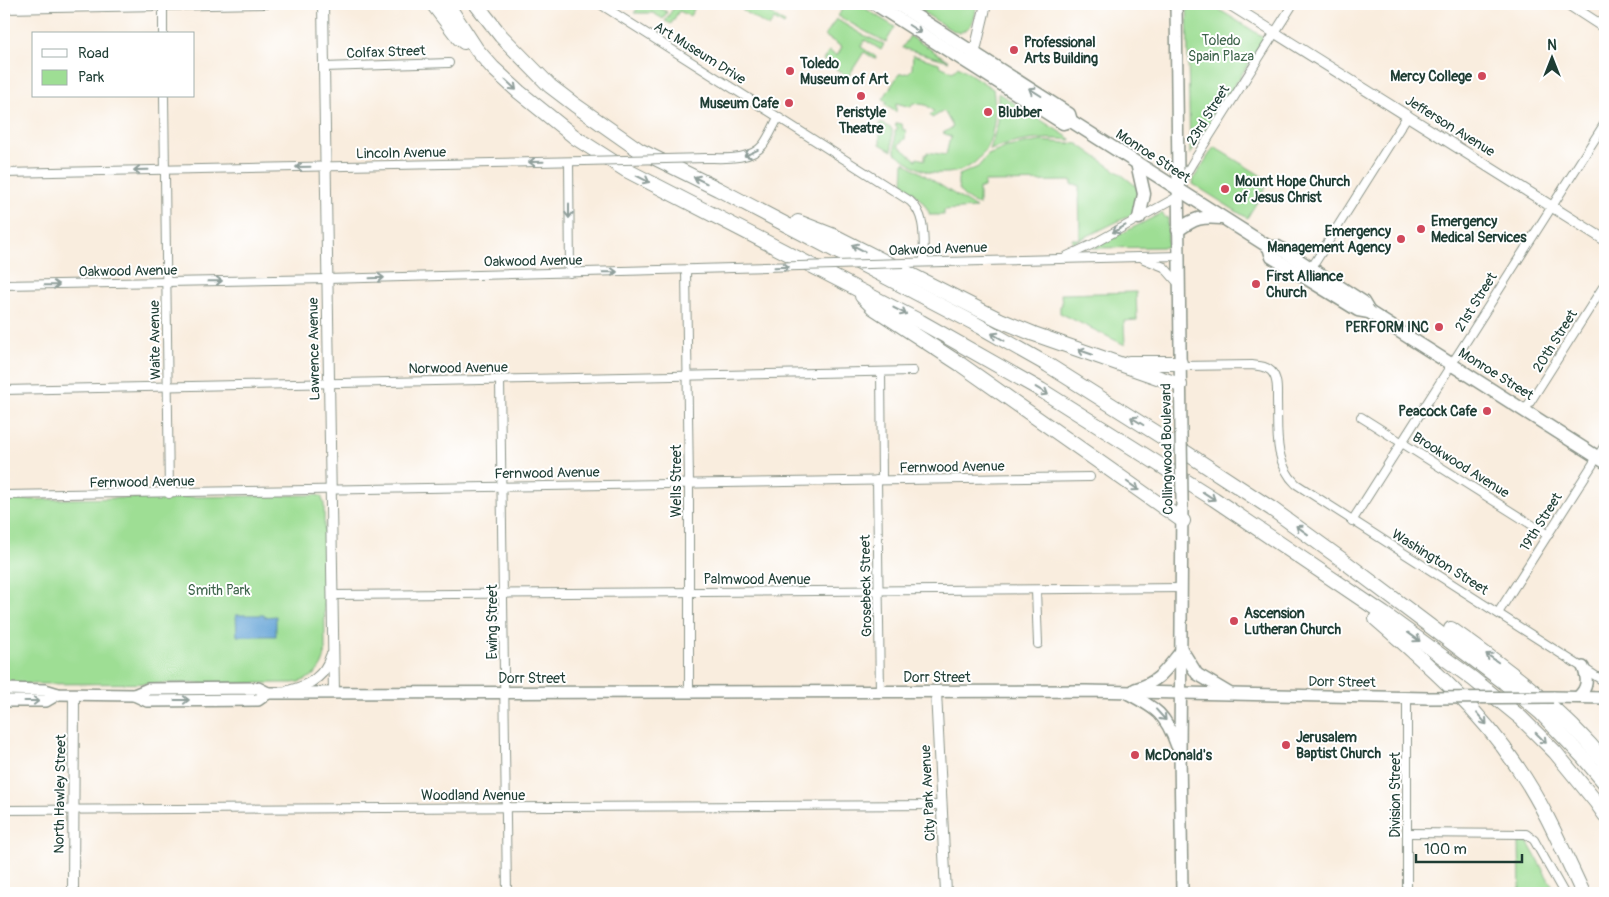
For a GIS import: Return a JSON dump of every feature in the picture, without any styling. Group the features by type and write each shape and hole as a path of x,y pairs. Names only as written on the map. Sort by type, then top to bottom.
{"highway":[{"path":"433,4 459,38 477,50"},
{"path":"447,4 477,50 512,86 576,138 626,170 921,322 1049,395 1199,489 1384,614 1458,668 1521,718 1555,752 1605,815"},
{"path":"476,4 502,36 550,86 639,150 718,189 1048,365 1272,509 1511,688 1540,712 1605,783"},
{"path":"718,189 834,236 1000,320 1034,334 1180,385"},
{"path":"856,290 874,308 960,364 1183,521"},
{"path":"1118,363 1180,364"},
{"path":"1341,559 1443,624 1500,664 1553,707 1605,762"},
{"path":"1331,579 1442,678 1491,730 1519,768 1538,800 1583,893"}],"main road":[{"name":"Monroe Street","path":"875,4 1069,114 1071,121 1137,163 1177,193 1269,247 1278,247 1308,273 1363,302 1369,312 1601,459"},
{"name":"Monroe Street","path":"897,4 973,59"},
{"name":"Collingwood Boulevard","path":"1176,4 1177,193 1183,521 1180,753 1182,893"},
{"path":"1137,163 1144,194 1139,218"},
{"path":"1178,230 1195,219 1202,217 1222,218"},
{"path":"1126,692 1145,686 1159,678 1182,650 1197,674 1233,695"},
{"path":"1578,698 1585,689 1587,680 1583,667"},
{"name":"Dorr Street","path":"4,689 45,690 58,694 134,695 147,701 258,700 273,693 689,692 1126,692 1407,698 1605,698"},
{"path":"1126,692 1157,710 1172,732 1180,753"},
{"name":"Dorr Street","path":"4,701 46,701 58,694"}],"street":[{"path":"4,9 163,4 266,4"},
{"path":"163,4 163,32"},
{"name":"Lawrence Avenue","path":"323,4 334,693"},
{"name":"Art Museum Drive","path":"600,4 916,206 922,221 924,262"},
{"path":"973,59 986,4"},
{"name":"Jefferson Avenue","path":"1229,4 1605,240"},
{"name":"23rd Street","path":"1177,193 1193,162 1294,4"},
{"path":"1568,4 1605,28"},
{"name":"Colfax Street","path":"324,67 449,63"},
{"name":"Waite Avenue","path":"164,98 169,494"},
{"path":"1308,273 1408,115"},
{"name":"Lincoln Avenue","path":"4,173 569,162 742,156 754,152 762,145 778,118"},
{"name":"21st Street","path":"1352,521 1605,123"},
{"path":"569,162 570,273"},
{"name":"Oakwood Avenue","path":"1063,258 1139,218 1177,193"},
{"name":"Oakwood Avenue","path":"1138,256 1164,266 1173,275 1179,286"},
{"name":"Oakwood Avenue","path":"4,286 1179,256"},
{"name":"Wells Street","path":"686,270 689,692"},
{"name":"20th Street","path":"1526,410 1605,284"},
{"name":"Washington Street","path":"1180,364 1252,365 1263,366 1270,370 1277,384 1278,449 1287,475 1296,484 1605,682"},
{"name":"Norwood Avenue","path":"4,390 913,371"},
{"name":"Grosebeck Street","path":"880,692 881,372"},
{"name":"Ewing Street","path":"500,380 507,893"},
{"name":"Brookwood Avenue","path":"1361,417 1548,535"},
{"name":"19th Street","path":"1498,613 1548,535 1601,459 1605,445"},
{"name":"Fernwood Avenue","path":"4,495 169,494 880,480 1090,478"},
{"name":"Palmwood Avenue","path":"332,595 1182,588"},
{"path":"1036,590 1038,644"},
{"path":"273,693 297,688 315,680 328,666 333,648"},
{"name":"City Park Avenue","path":"936,692 946,893"},
{"name":"North Hawley Street","path":"73,893 74,694"},
{"name":"Division Street","path":"1407,698 1407,893"},
{"name":"Woodland Avenue","path":"4,810 942,805"},
{"path":"1407,833 1526,834 1534,840 1564,893"}],"green space":[{"path":"637,4 654,4 667,12 663,19 653,13 634,13 638,8"},
{"path":"676,4 697,4 690,16 679,11 671,24 665,21"},
{"path":"746,4 773,4 768,12 785,23 784,25 774,19 769,27 742,10"},
{"path":"846,4 858,4 895,27 886,42 838,16"},
{"path":"910,4 915,4 922,10 937,4 977,4 973,22 968,28 959,33"},
{"name":"Toledo Spain Plaza","path":"1187,4 1210,4 1265,38 1190,155"},
{"path":"836,19 863,35 884,44 881,50 865,40 861,47 876,57 875,59 864,52 848,77 823,60 829,51 837,56 842,47 825,36"},
{"path":"910,36 949,61 902,48"},
{"path":"913,55 939,63 940,66 953,72 958,66 993,89 995,116 989,143 983,154 963,170 948,173 928,172 913,166 895,153 895,131 898,128 895,126 897,123 902,124 903,130 906,130 905,139 898,145 916,160 917,158 925,160 927,152 946,155 952,137 943,133 953,127 944,111 932,118 930,115 934,111 926,105 913,103 911,107 896,103 896,112 885,105 887,102 883,99 899,74 908,73 912,69"},
{"path":"998,93 1071,140 1029,140 990,150 998,122"},
{"path":"880,122 892,129 892,151 880,144"},
{"path":"1041,141 1078,144 1122,175 1136,186 1139,192 1134,212 1073,243 1072,239 1080,239 1079,185 1072,185 1072,181 984,182 984,188 979,188 979,205 962,194 958,186 959,175 978,167 988,155 1007,147"},
{"path":"1214,147 1270,181 1247,218 1193,184 1194,178"},
{"path":"904,162 976,208 944,210 944,215 930,215 922,201 903,185"},
{"path":"1162,213 1164,217 1168,218 1168,247 1093,248"},
{"path":"1136,292 1137,320 1124,321 1125,345 1060,313 1060,306 1062,305 1061,294"},
{"name":"Smith Park","path":"321,496 324,503 325,652 322,664 315,674 305,680 293,683 4,684 4,500"},
{"path":"1519,842 1528,843 1556,893 1520,893"}],"water":[{"path":"236,615 276,616 276,636 237,636"}],"place":[{"name":"Professional Arts Building","path":"1014,50"},
{"name":"Toledo Museum of Art","path":"790,71"},
{"name":"Mercy College","path":"1482,76"},
{"name":"Peristyle Theatre","path":"861,96"},
{"name":"Museum Cafe","path":"789,103"},
{"name":"Blubber","path":"988,112"},
{"name":"Mount Hope Church of Jesus Christ","path":"1225,189"},
{"name":"Emergency Medical Services","path":"1421,229"},
{"name":"Emergency Management Agency","path":"1401,239"},
{"name":"First Alliance Church","path":"1256,284"},
{"name":"PERFORM INC","path":"1439,327"},
{"name":"Peacock Cafe","path":"1487,411"},
{"name":"Ascension Lutheran Church","path":"1234,621"},
{"name":"Jerusalem Baptist Church","path":"1286,745"},
{"name":"McDonald's","path":"1135,755"}]}
